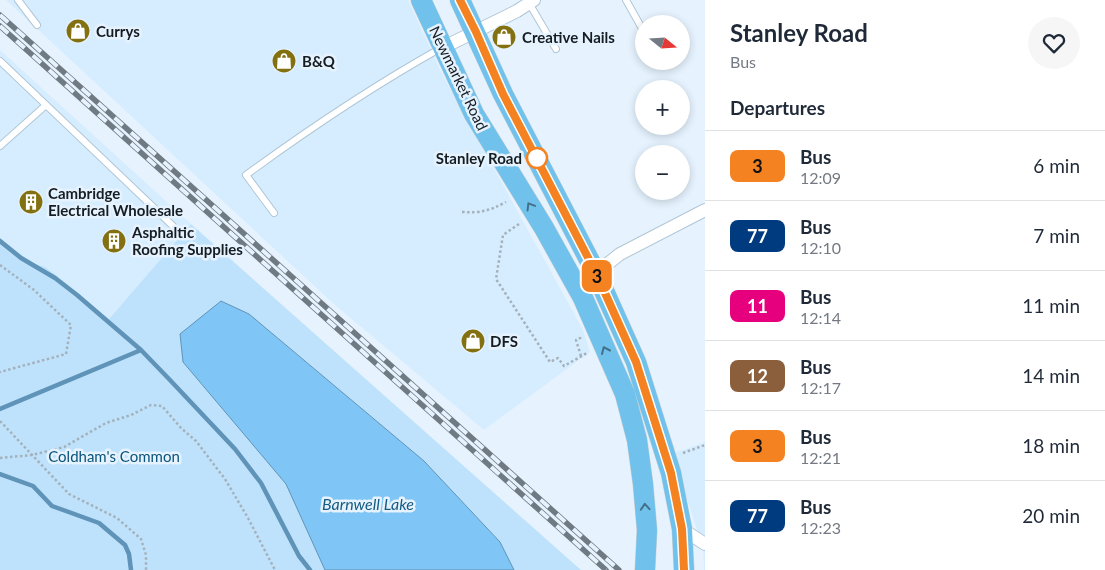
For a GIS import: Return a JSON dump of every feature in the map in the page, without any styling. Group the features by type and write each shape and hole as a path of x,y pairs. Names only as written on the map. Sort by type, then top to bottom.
{"main road":[{"name":"Newmarket Road","path":"421,0 474,114 544,228 583,298 625,394 637,440 643,484 647,530 646,563"},
{"path":"460,0 503,94 596,273 636,362 671,473 682,529 684,570"}],"street":[{"path":"442,48 532,2"},
{"path":"596,273 620,254 705,210"},
{"path":"682,529 705,544"}],"lane":[{"path":"18,0 37,26"},
{"path":"626,0 635,16"},
{"path":"532,2 556,49"},
{"path":"274,213 246,174 335,112 412,64 442,48"},
{"path":"0,61 173,226"},
{"path":"0,146 46,105"}],"path":[{"path":"462,212 485,212 506,202"},
{"path":"519,224 503,235 496,279 550,362 558,358 564,366 587,353 580,338 576,340 581,356"},
{"path":"0,265 34,290 71,325 66,354 0,372"},
{"path":"0,458 32,455 64,447 106,423 131,415 150,404 162,406 196,441 225,479 275,570"},
{"path":"0,421 69,494 117,518 141,539 146,554 146,570"},
{"path":"680,454 705,444"}],"shaded area":[{"path":"6,0 408,0 443,76 583,330 590,352 484,430 335,305"},
{"path":"0,50 191,224 109,319 56,275 45,267 32,263 0,238"},
{"path":"705,442 704,570 703,547 672,454"}],"green space":[{"name":"Coldham's Common","path":"191,224 581,570 514,570 500,542 424,461 249,314 222,301 183,362 286,484 325,570 0,570 0,238 32,263 45,267 56,275 109,319"}],"water":[{"name":"Barnwell Lake","path":"221,301 249,314 424,461 500,542 514,570 325,570 286,484 183,362 180,334"}],"waterway":[{"path":"0,241 21,258 55,278 77,295 141,350 235,449 261,483 299,556 310,570"},
{"path":"0,409 141,350"},
{"path":"0,474 33,486 52,506 99,523 125,545 129,554 131,570"}],"railway":[{"path":"0,15 619,570"},
{"path":"0,26 606,570"}],"bus line":[{"name":"3","path":"460,0 503,94 596,273 636,362 671,473 684,542 684,570"}],"place":[{"name":"Currys","path":"78,31"},
{"name":"Creative Nails","path":"504,37"},
{"name":"B&Q","path":"284,61"},
{"name":"Stanley Road","path":"537,158"},
{"name":"Cambridge Electrical Wholesale","path":"31,202"},
{"name":"Asphaltic Roofing Supplies","path":"114,241"},
{"name":"DFS","path":"473,341"}]}
